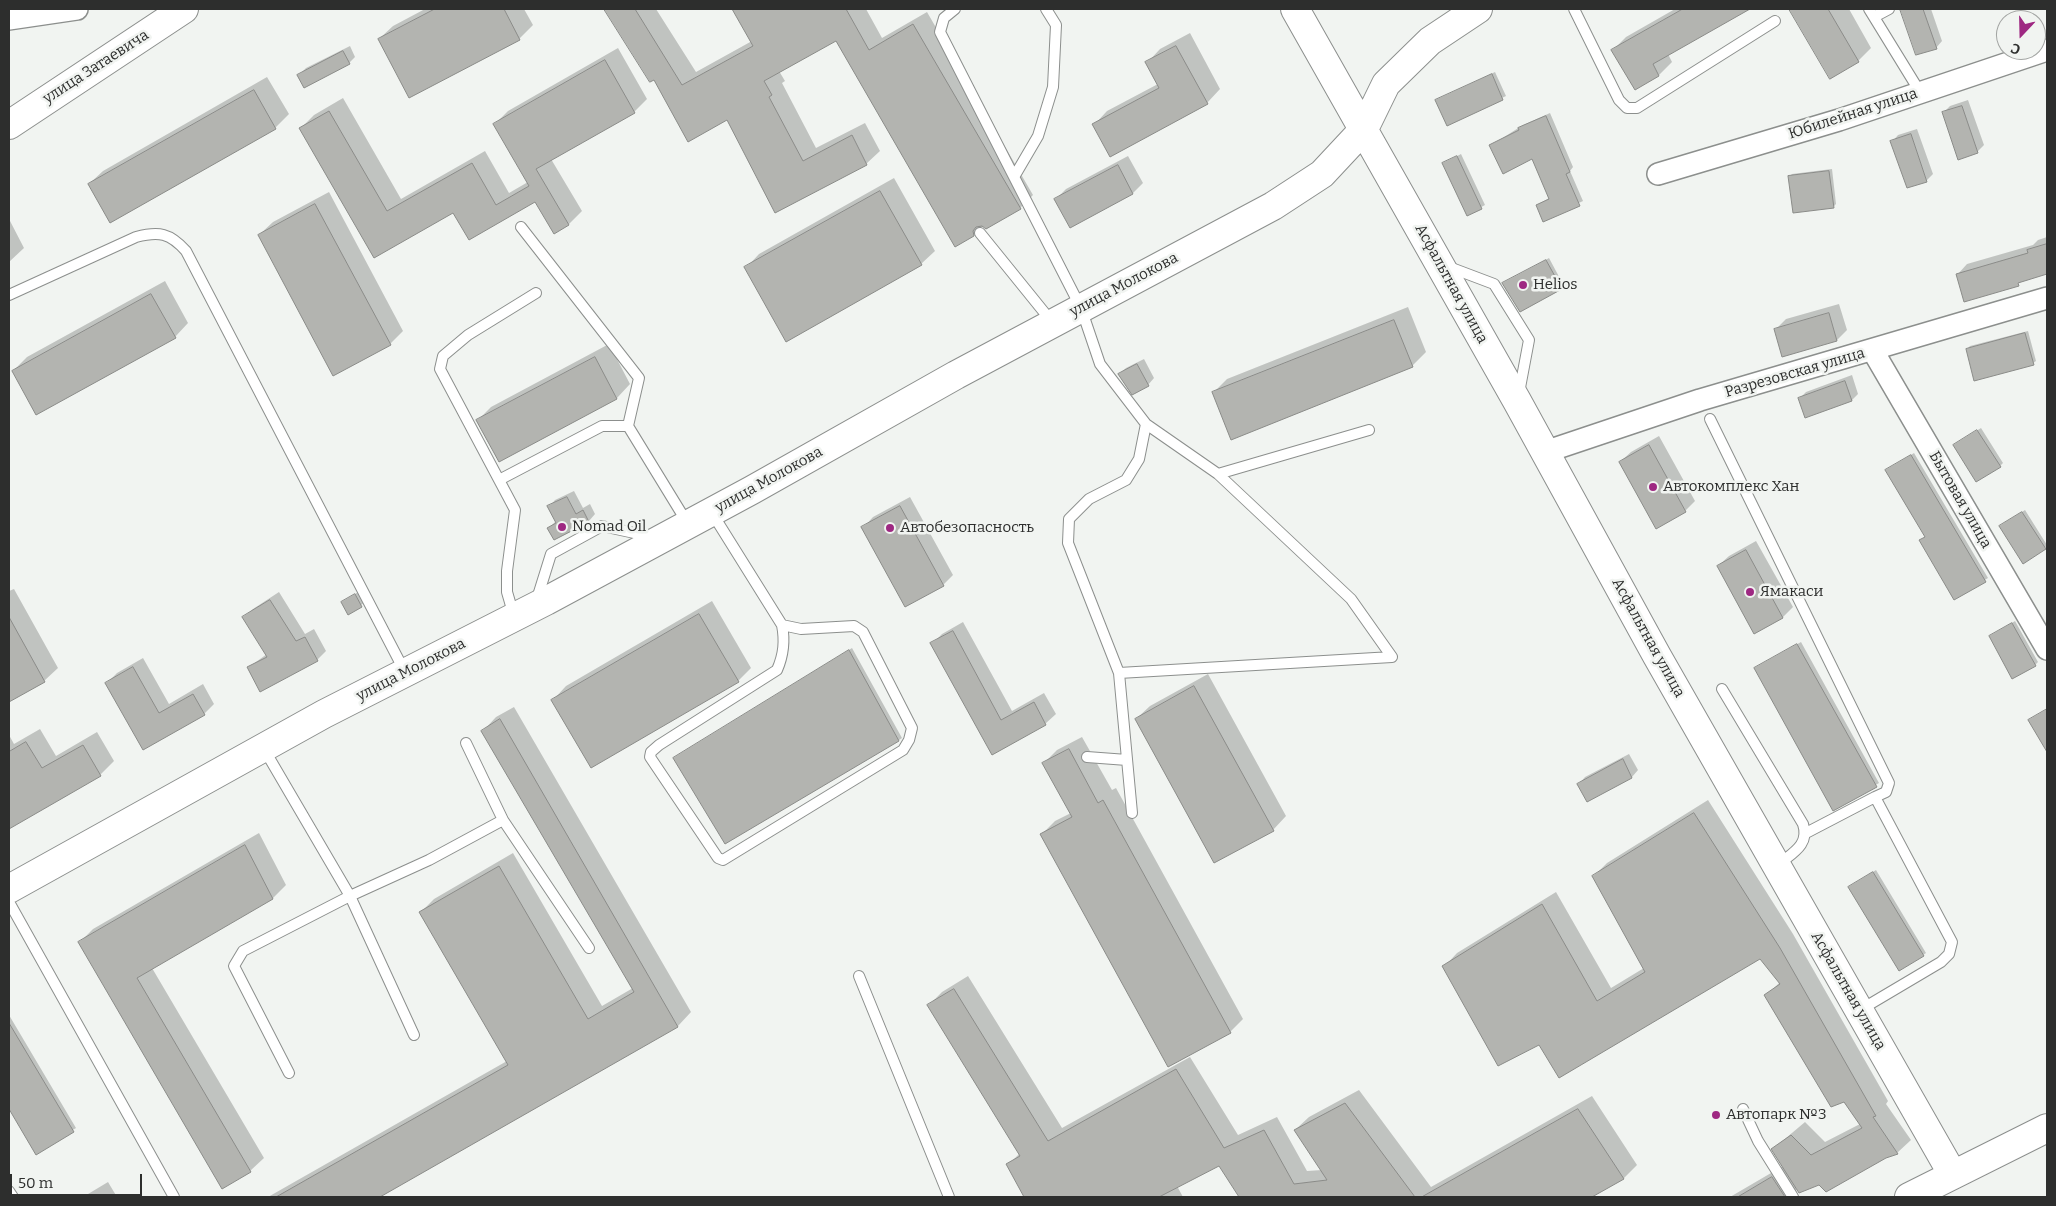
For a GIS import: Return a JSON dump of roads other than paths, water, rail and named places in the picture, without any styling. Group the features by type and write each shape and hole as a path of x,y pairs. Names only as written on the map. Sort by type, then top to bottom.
{"street":[{"path":"9,19 76,9"},
{"name":"улица Затаевича","path":"9,125 184,9"},
{"name":"Асфальтная улица","path":"1294,9 1364,129 1777,866 1953,1174"},
{"name":"улица Молокова","path":"9,889 264,748 405,672 524,612 661,539 1053,323 1273,206 1322,174 1364,129 1386,84 1430,41 1478,9"},
{"name":"Юбилейная улица","path":"1658,174 1839,120 2047,50"},
{"name":"Разрезовская улица","path":"1545,452 1700,400 1873,351 2047,298"},
{"name":"Бытовая улица","path":"1873,351 2047,650"},
{"path":"1909,1197 2047,1128"}],"lane":[{"path":"955,9 944,18 940,32 1081,308 1100,364 1146,424 1218,474 1351,599 1392,657 1118,673"},
{"path":"1014,177 1038,136 1054,87 1056,25 1046,9"},
{"path":"1574,9 1619,100 1627,108 1637,108 1775,21"},
{"path":"1889,9 1872,13 1920,92"},
{"path":"521,228 638,378 628,426 782,625 784,651 777,670 651,752 652,762 718,858 723,860 903,750 909,740 912,728 859,628 854,626 802,629 782,625"},
{"path":"9,295 136,236 154,232 168,236 180,244 186,251 267,405 405,672"},
{"path":"980,232 1053,323"},
{"path":"1439,264 1494,284 1529,340 1517,401"},
{"path":"536,293 468,335 443,356 440,362 442,377 515,510 506,571 507,592 524,612 551,554 602,526 661,539"},
{"path":"1710,419 1889,783 1886,792 1806,833"},
{"path":"1132,813 1118,673 1068,543 1069,519 1089,499 1126,480 1139,459 1146,424"},
{"path":"499,480 602,426 628,426"},
{"path":"1218,474 1369,430"},
{"path":"1722,689 1798,816 1806,833 1804,843 1777,866"},
{"path":"466,743 503,820 589,948"},
{"path":"264,748 350,896 414,1035"},
{"path":"1087,757 1127,760"},
{"path":"1859,1011 1941,962 1949,954 1952,942 1876,797"},
{"path":"289,1073 234,966 243,951 350,896 429,860 503,820"},
{"path":"9,902 174,1197"},
{"path":"859,976 949,1197"},
{"path":"1743,1109 1758,1142 1793,1197"},
{"path":"9,1191 12,1197"}],"place":[{"name":"Helios","path":"1523,285"},
{"name":"Автокомплекс Хан","path":"1653,487"},
{"name":"Nomad Oil","path":"562,527"},
{"name":"Автобезопасность","path":"890,528"},
{"name":"Ямакаси","path":"1750,592"},
{"name":"Автопарк №3","path":"1716,1115"}]}
